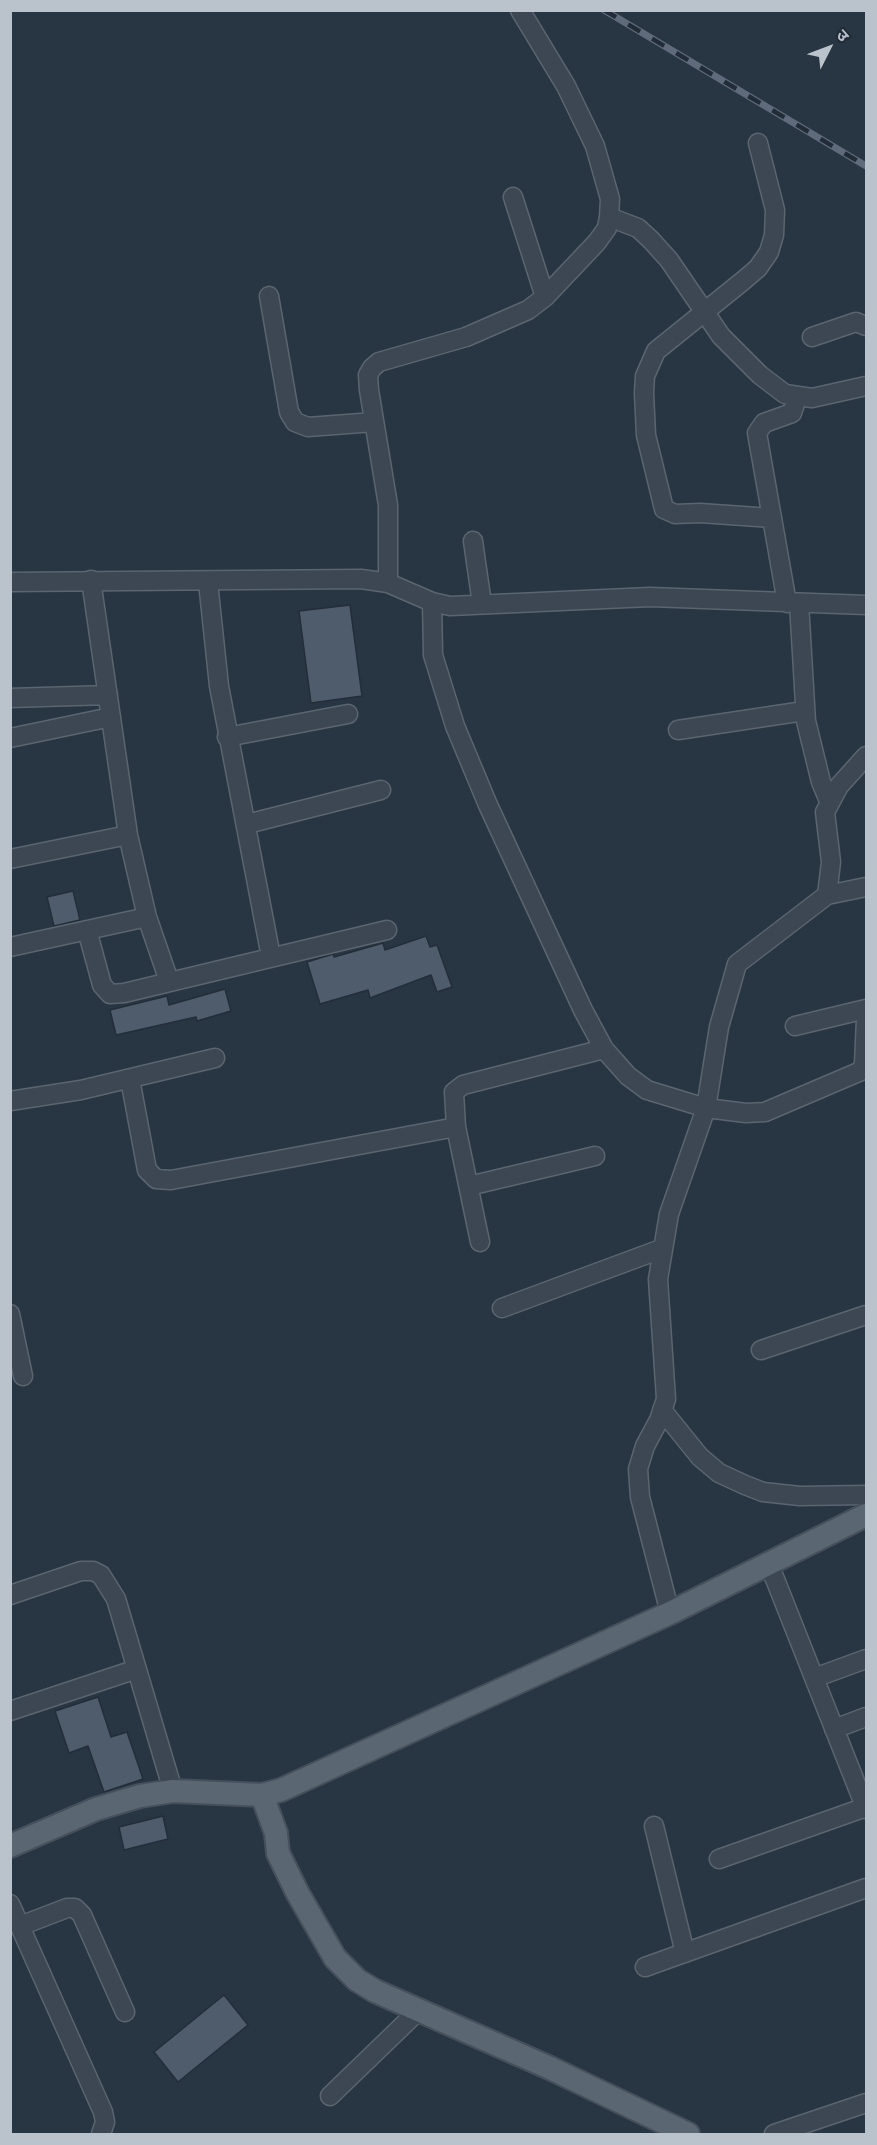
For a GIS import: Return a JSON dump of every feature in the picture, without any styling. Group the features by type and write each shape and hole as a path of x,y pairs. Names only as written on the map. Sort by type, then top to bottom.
{"main road":[{"path":"10,1846 96,1809 140,1796 173,1791 262,1795 281,1791 670,1613 867,1515"},
{"path":"262,1795 284,1866 318,1931 336,1958 366,1985 550,2068 688,2134"}],"street":[{"path":"388,583 388,505 368,375 372,368 379,362 466,337 507,321 545,297 597,242 607,228 610,199 604,169 596,146 566,86 520,10"},
{"path":"758,143 775,210 774,235 770,252 758,268 656,351 645,376 646,435 661,501 668,513 772,519"},
{"path":"513,197 545,297"},
{"path":"609,217 628,222 651,240 669,260 738,355 785,394 797,398 812,398 867,386"},
{"path":"268,296 289,412 295,422 308,428 374,422"},
{"path":"812,337 856,322 867,326"},
{"path":"797,398 792,413 764,423 757,433 772,519 793,603 804,711 820,782 829,801"},
{"path":"473,541 482,604"},
{"path":"10,582 361,579 388,583 432,603 450,606 650,597 867,605"},
{"path":"91,580 128,835 147,917 169,981"},
{"path":"208,582 227,737 248,824 271,957"},
{"path":"432,603 433,655 455,726 536,909 604,1049 628,1076 646,1090 705,1108 747,1113 765,1112 855,1076 864,1064 867,1020"},
{"path":"10,698 108,694"},
{"path":"678,730 804,711"},
{"path":"227,737 348,714"},
{"path":"10,738 111,717"},
{"path":"827,895 831,862 825,812 839,786 867,756"},
{"path":"248,824 381,790"},
{"path":"10,859 128,835"},
{"path":"670,1613 640,1497 638,1469 645,1446 662,1410 666,1379 658,1279 661,1249 669,1214 705,1108 719,1027 738,964 827,895 867,887"},
{"path":"10,947 147,917"},
{"path":"87,930 102,985 110,993 124,993 387,930"},
{"path":"795,1026 867,1009"},
{"path":"480,1242 456,1127 454,1092 463,1084 604,1049"},
{"path":"10,1101 130,1079 215,1058"},
{"path":"130,1079 147,1170 156,1179 171,1180 456,1127"},
{"path":"469,1185 595,1156"},
{"path":"502,1308 661,1249"},
{"path":"10,1314 23,1376"},
{"path":"761,1350 867,1315"},
{"path":"662,1410 700,1457 719,1473 745,1485 763,1492 800,1496 867,1496"},
{"path":"719,1859 865,1804 769,1564"},
{"path":"10,1595 81,1571 93,1571 101,1575 116,1599 173,1791"},
{"path":"814,1678 867,1659"},
{"path":"10,1711 136,1669"},
{"path":"834,1729 867,1717"},
{"path":"654,1826 685,1953"},
{"path":"645,1967 867,1888"},
{"path":"10,1904 103,2112 105,2122 101,2134"},
{"path":"20,1926 67,1908 75,1908 82,1915 125,2012"},
{"path":"330,2096 419,2010"},
{"path":"774,2134 867,2103"}],"building":[{"path":"350,605 362,696 311,703 299,611"},
{"path":"73,891 80,920 54,926 47,897"},
{"path":"426,936 430,947 437,945 452,987 437,992 431,975 370,998 368,990 320,1004 307,962 383,943 385,950"},
{"path":"225,989 231,1011 197,1021 196,1017 116,1035 110,1010 167,996 169,1005"},
{"path":"98,1697 111,1737 127,1732 143,1779 104,1792 88,1746 69,1753 55,1711"},
{"path":"163,1816 168,1839 124,1850 119,1827"},
{"path":"224,1995 248,2025 178,2082 154,2052"}],"railway":[{"path":"604,10 866,166"}]}
